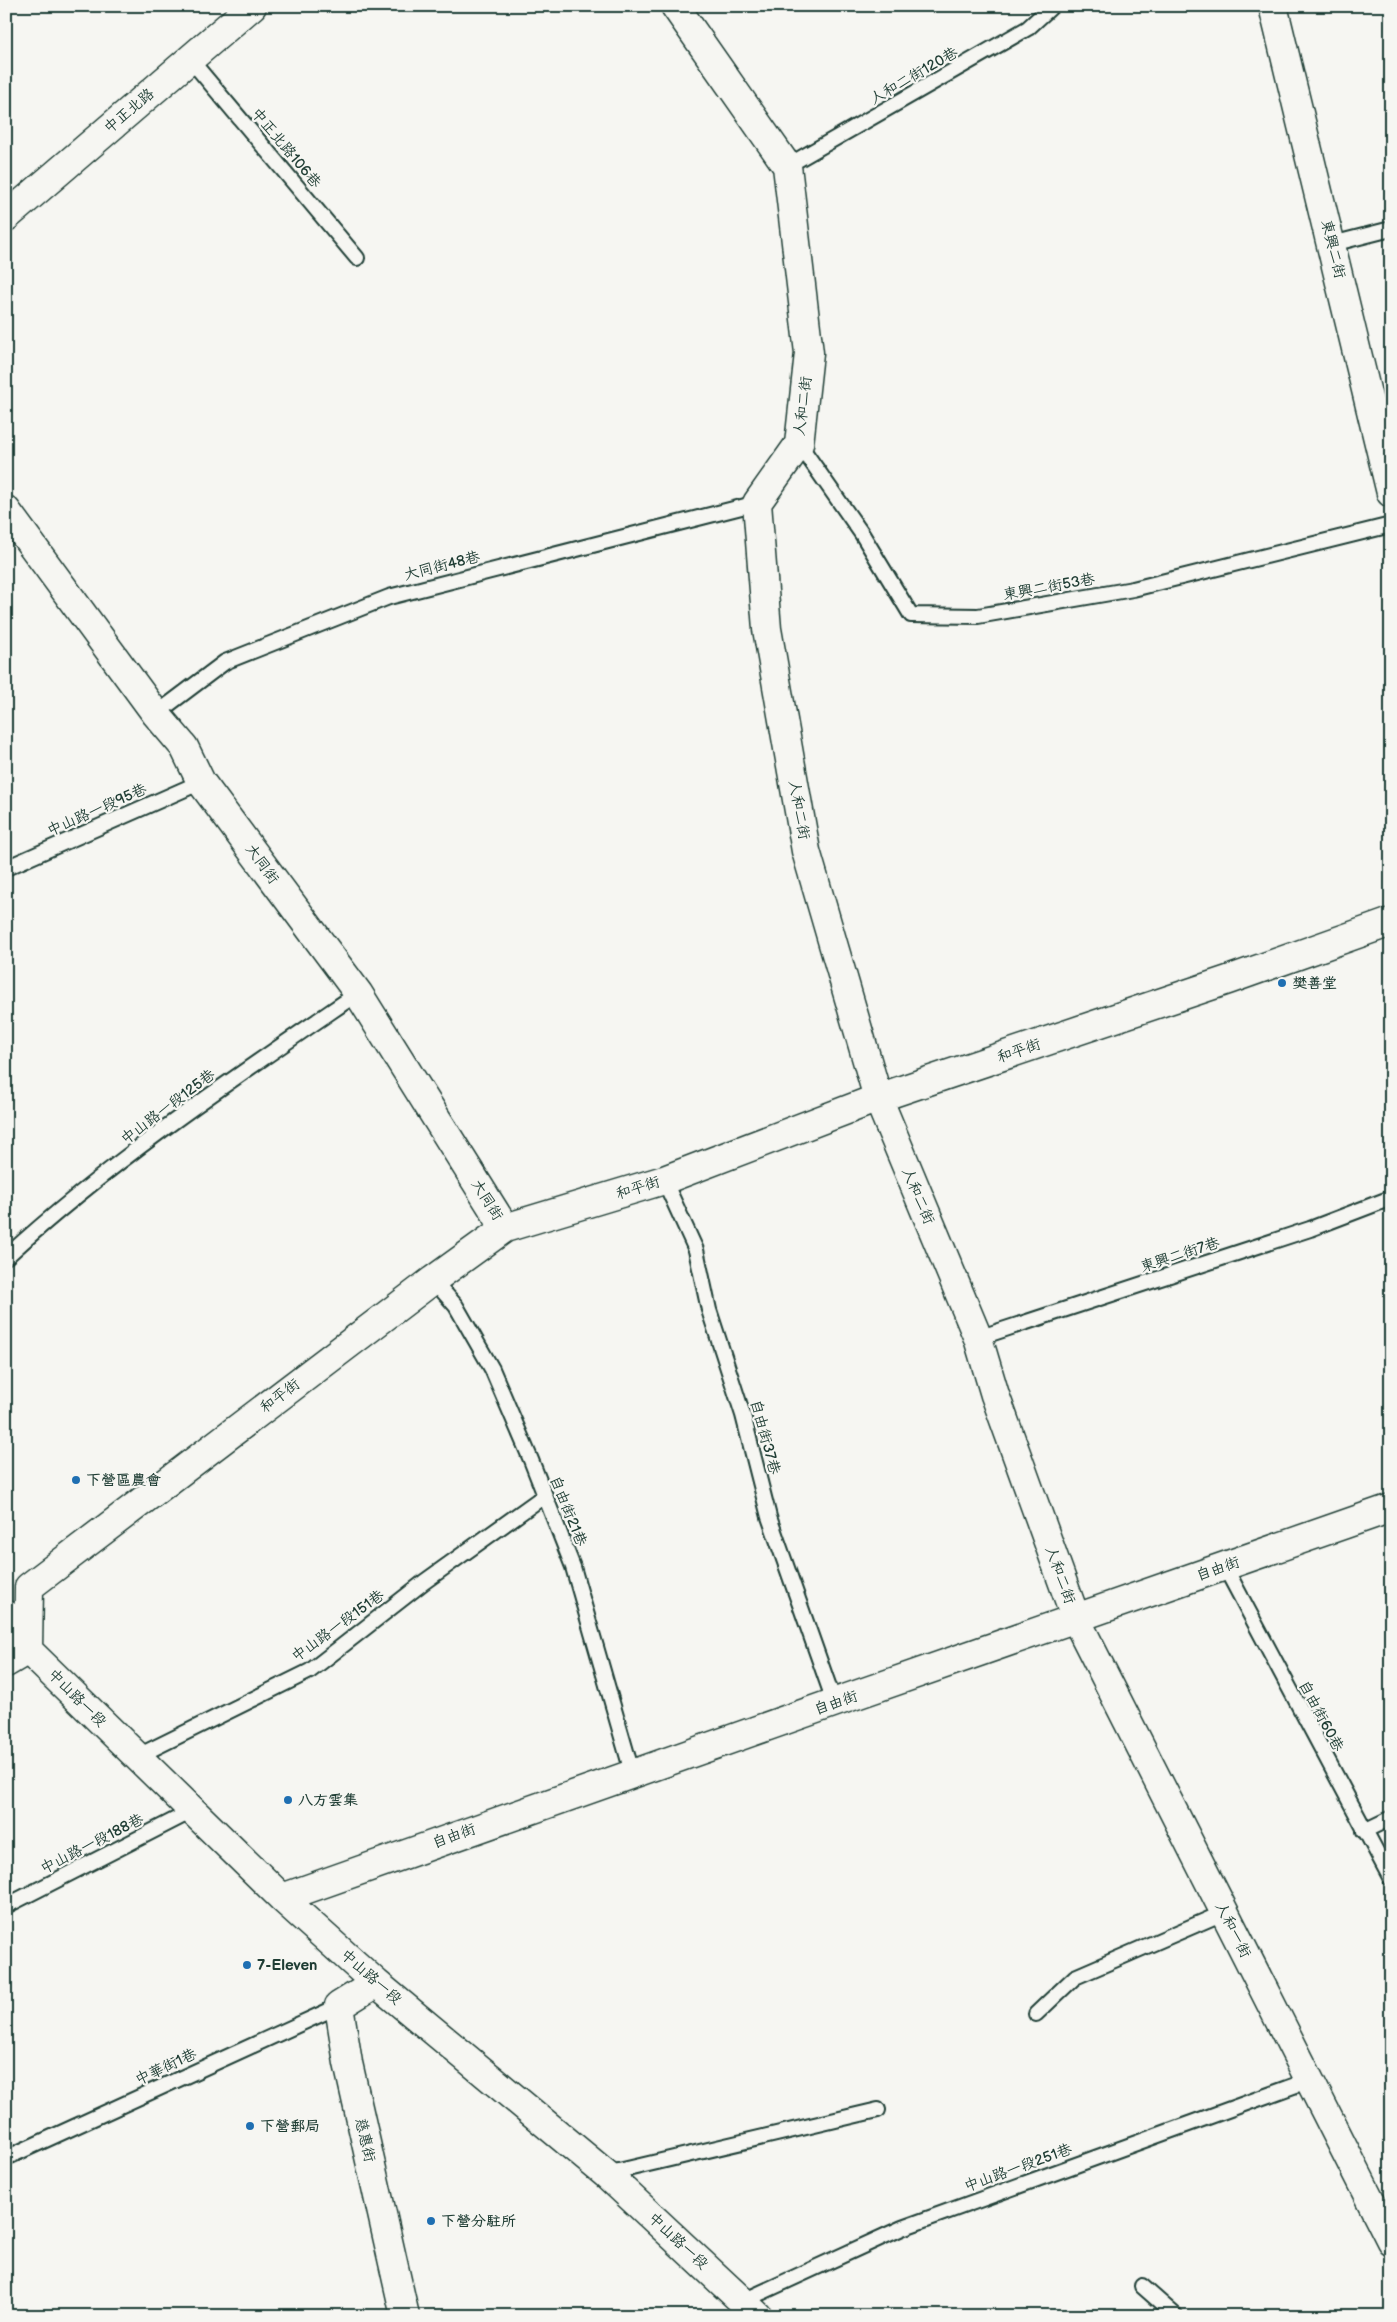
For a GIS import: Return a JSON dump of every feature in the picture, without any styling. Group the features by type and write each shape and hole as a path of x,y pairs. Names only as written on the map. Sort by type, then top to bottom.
{"street":[{"name":"中正北路","path":"6,218 252,6"},
{"name":"人和二街","path":"675,6 787,166 809,353 799,444 757,503 767,629 806,851 878,1098 978,1338 995,1395 1076,1618"},
{"name":"東興二街","path":"1273,6 1391,493"},
{"name":"大同街","path":"6,510 156,714 184,747 201,782 358,993 505,1228"},
{"name":"和平街","path":"17,1656 29,1587 433,1280 505,1228 664,1180 878,1098 1228,980 1391,922"},
{"name":"自由街","path":"282,1898 632,1772 835,1704 1391,1508"},
{"name":"中山路一段","path":"6,1615 17,1656 136,1757 282,1898 376,1982 606,2174 750,2308"},
{"name":"人和一街","path":"1076,1618 1223,1913 1391,2241"},
{"path":"339,2006 376,1982"},
{"name":"慈惠街","path":"339,2006 348,2062 404,2316"}],"lane":[{"name":"人和二街120巷","path":"787,166 1028,28 1052,6"},
{"name":"中正北路106巷","path":"190,59 357,258"},
{"path":"1332,244 1391,229"},
{"name":"東興二街53巷","path":"799,444 862,534 911,615 978,616 1133,589 1391,525"},
{"name":"大同街48巷","path":"156,714 226,662 389,597 757,503"},
{"name":"中山路一段95巷","path":"6,868 201,782"},
{"name":"中山路一段125巷","path":"6,1257 53,1214 206,1097 358,993"},
{"name":"自由街37巷","path":"664,1180 696,1250 709,1310 743,1415 769,1517 835,1704"},
{"name":"東興二街7巷","path":"978,1338 1310,1229 1391,1198"},
{"name":"自由街21巷","path":"433,1280 456,1306 492,1369 531,1460 572,1567 632,1772"},
{"name":"中山路一段151巷","path":"136,1757 310,1671 424,1582 544,1496"},
{"name":"自由街60巷","path":"1225,1566 1391,1879"},
{"name":"中山路一段188巷","path":"6,1906 192,1811"},
{"path":"1364,1831 1391,1818"},
{"path":"1036,2014 1075,1977 1223,1913"},
{"name":"中華街1巷","path":"6,2158 339,2006"},
{"name":"中山路一段251巷","path":"750,2308 902,2228 1310,2080"},
{"path":"606,2174 878,2110"},
{"path":"1142,2286 1176,2316"}],"place":[{"name":"樊善堂","path":"1282,983"},
{"name":"下營區農會","path":"76,1480"},
{"name":"八方雲集","path":"288,1800"},
{"name":"7-Eleven","path":"247,1965"},
{"name":"下營郵局","path":"250,2126"},
{"name":"下營分駐所","path":"431,2221"}]}
